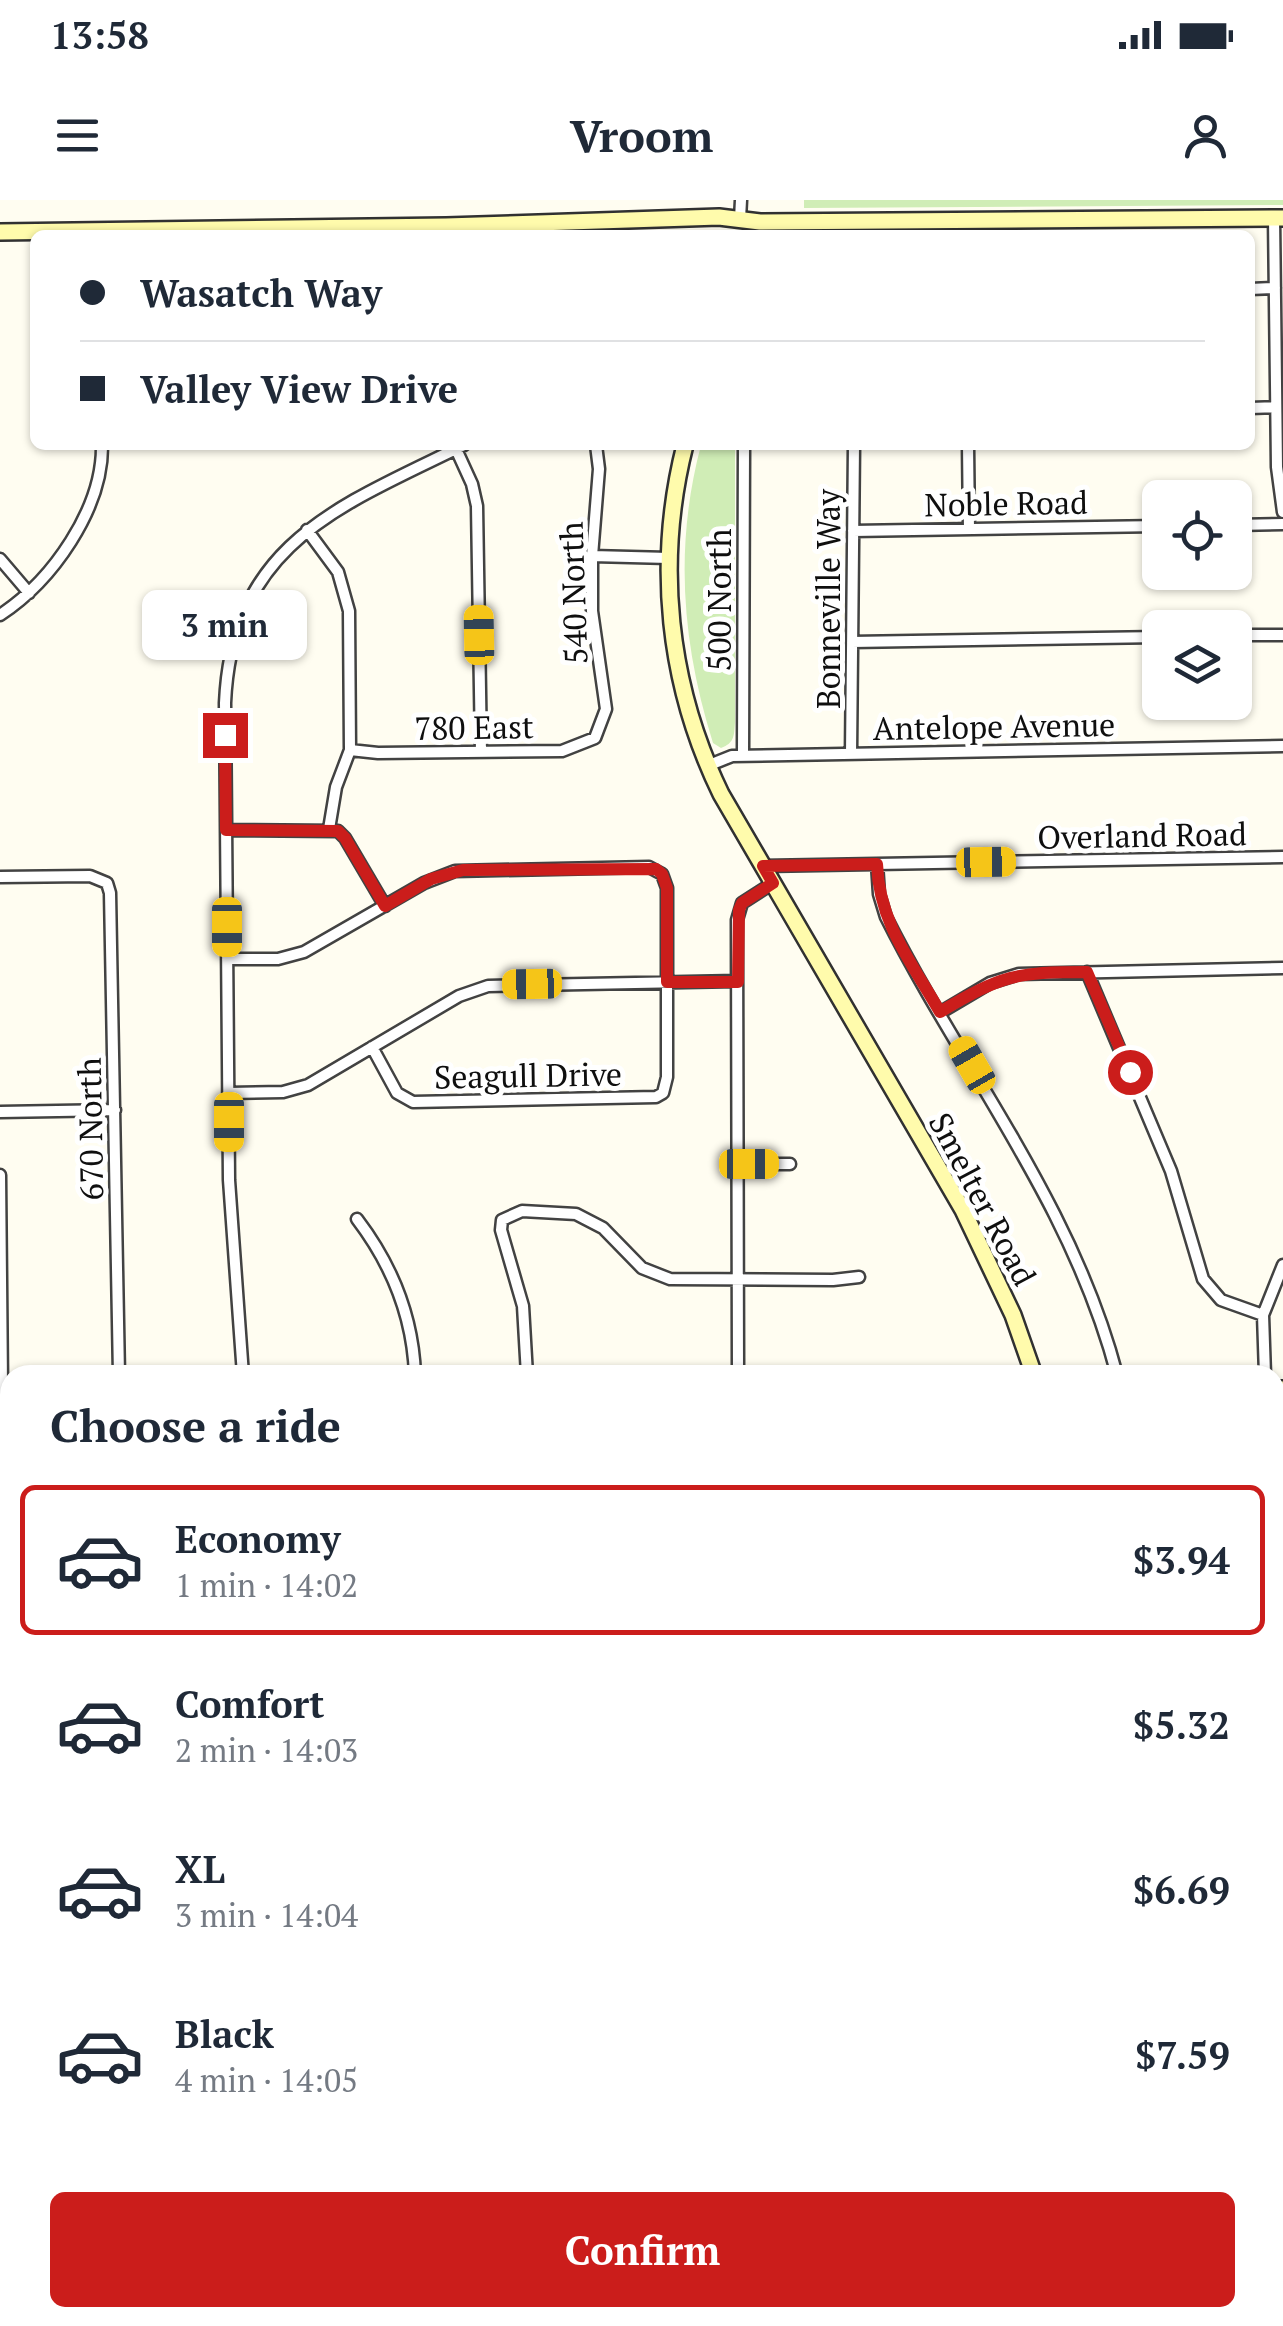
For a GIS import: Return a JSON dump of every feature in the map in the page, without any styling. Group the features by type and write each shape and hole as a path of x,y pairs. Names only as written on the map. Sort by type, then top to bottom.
{"street":[{"path":"739,227 740,200"},
{"path":"466,230 719,217 739,227 780,222 1279,218 1276,407 1283,512"},
{"path":"0,232 30,232"},
{"path":"1255,289 1275,288"},
{"path":"1255,408 1276,407"},
{"path":"0,615 29,593 88,514 100,483 102,450"},
{"path":"242,1365 229,1180 225,703 231,652 257,587 306,530 339,506 454,450"},
{"path":"461,450 477,506 481,752"},
{"name":"540 North","path":"596,738 606,709 594,636 592,556 599,468 597,450"},
{"name":"Smelter Road","path":"683,450 670,522 668,558 674,654 684,701 707,766 963,1210 1013,1315 1030,1365"},
{"name":"500 North","path":"743,755 744,450"},
{"name":"Bonneville Way","path":"852,754 854,450"},
{"path":"968,450 969,529"},
{"path":"1252,525 1283,524"},
{"name":"Noble Road","path":"853,531 1142,526"},
{"path":"306,530 338,572 347,595 350,750 336,787 329,829"},
{"path":"592,556 668,558"},
{"path":"0,559 29,593"},
{"path":"1252,635 1283,634"},
{"path":"852,642 1142,637"},
{"name":"780 East","path":"350,750 562,751 596,738"},
{"name":"Antelope Avenue","path":"707,766 743,755 1283,746"},
{"path":"226,830 338,831 385,906"},
{"name":"Overland Road","path":"763,866 1283,857"},
{"path":"877,864 878,894 886,917 1058,1216 1100,1318 1113,1365"},
{"path":"227,960 296,955 431,879 463,870 649,867 662,874 667,888 667,982"},
{"name":"670 North","path":"0,878 90,876 107,883 112,904 119,1365"},
{"path":"738,1365 739,910 742,903 773,883"},
{"path":"940,1012 980,988 1010,976 1283,968"},
{"path":"1087,972 1171,1171 1202,1279 1221,1300 1263,1315"},
{"name":"Seagull Drive","path":"372,1047 397,1094 413,1102 656,1097 663,1093 667,1078 667,982"},
{"path":"228,1092 283,1092 300,1088 459,996 488,986 738,982"},
{"path":"0,1112 115,1110"},
{"path":"738,1164 790,1164"},
{"path":"0,1174 0,1408"},
{"path":"526,1365 523,1306 502,1241 502,1220 522,1211 576,1214 603,1228 634,1262 660,1277 680,1281 833,1280 859,1276"},
{"path":"358,1219 395,1280 410,1331 414,1365"},
{"path":"1265,1365 1263,1315 1283,1265"}],"green space":[{"path":"804,200 1283,200 1283,205 804,208"},
{"path":"700,450 735,450 735,722 731,741 721,748 713,743 702,706 688,632 685,558 692,483"}],"route":[{"path":"225,735 226,830 338,831 385,906 431,879 463,870 656,869 666,880 667,888 667,982 738,982 739,910 742,903 773,883 763,866 877,864 882,909 940,1012 980,988 1010,976 1087,972 1130,1072"}]}
